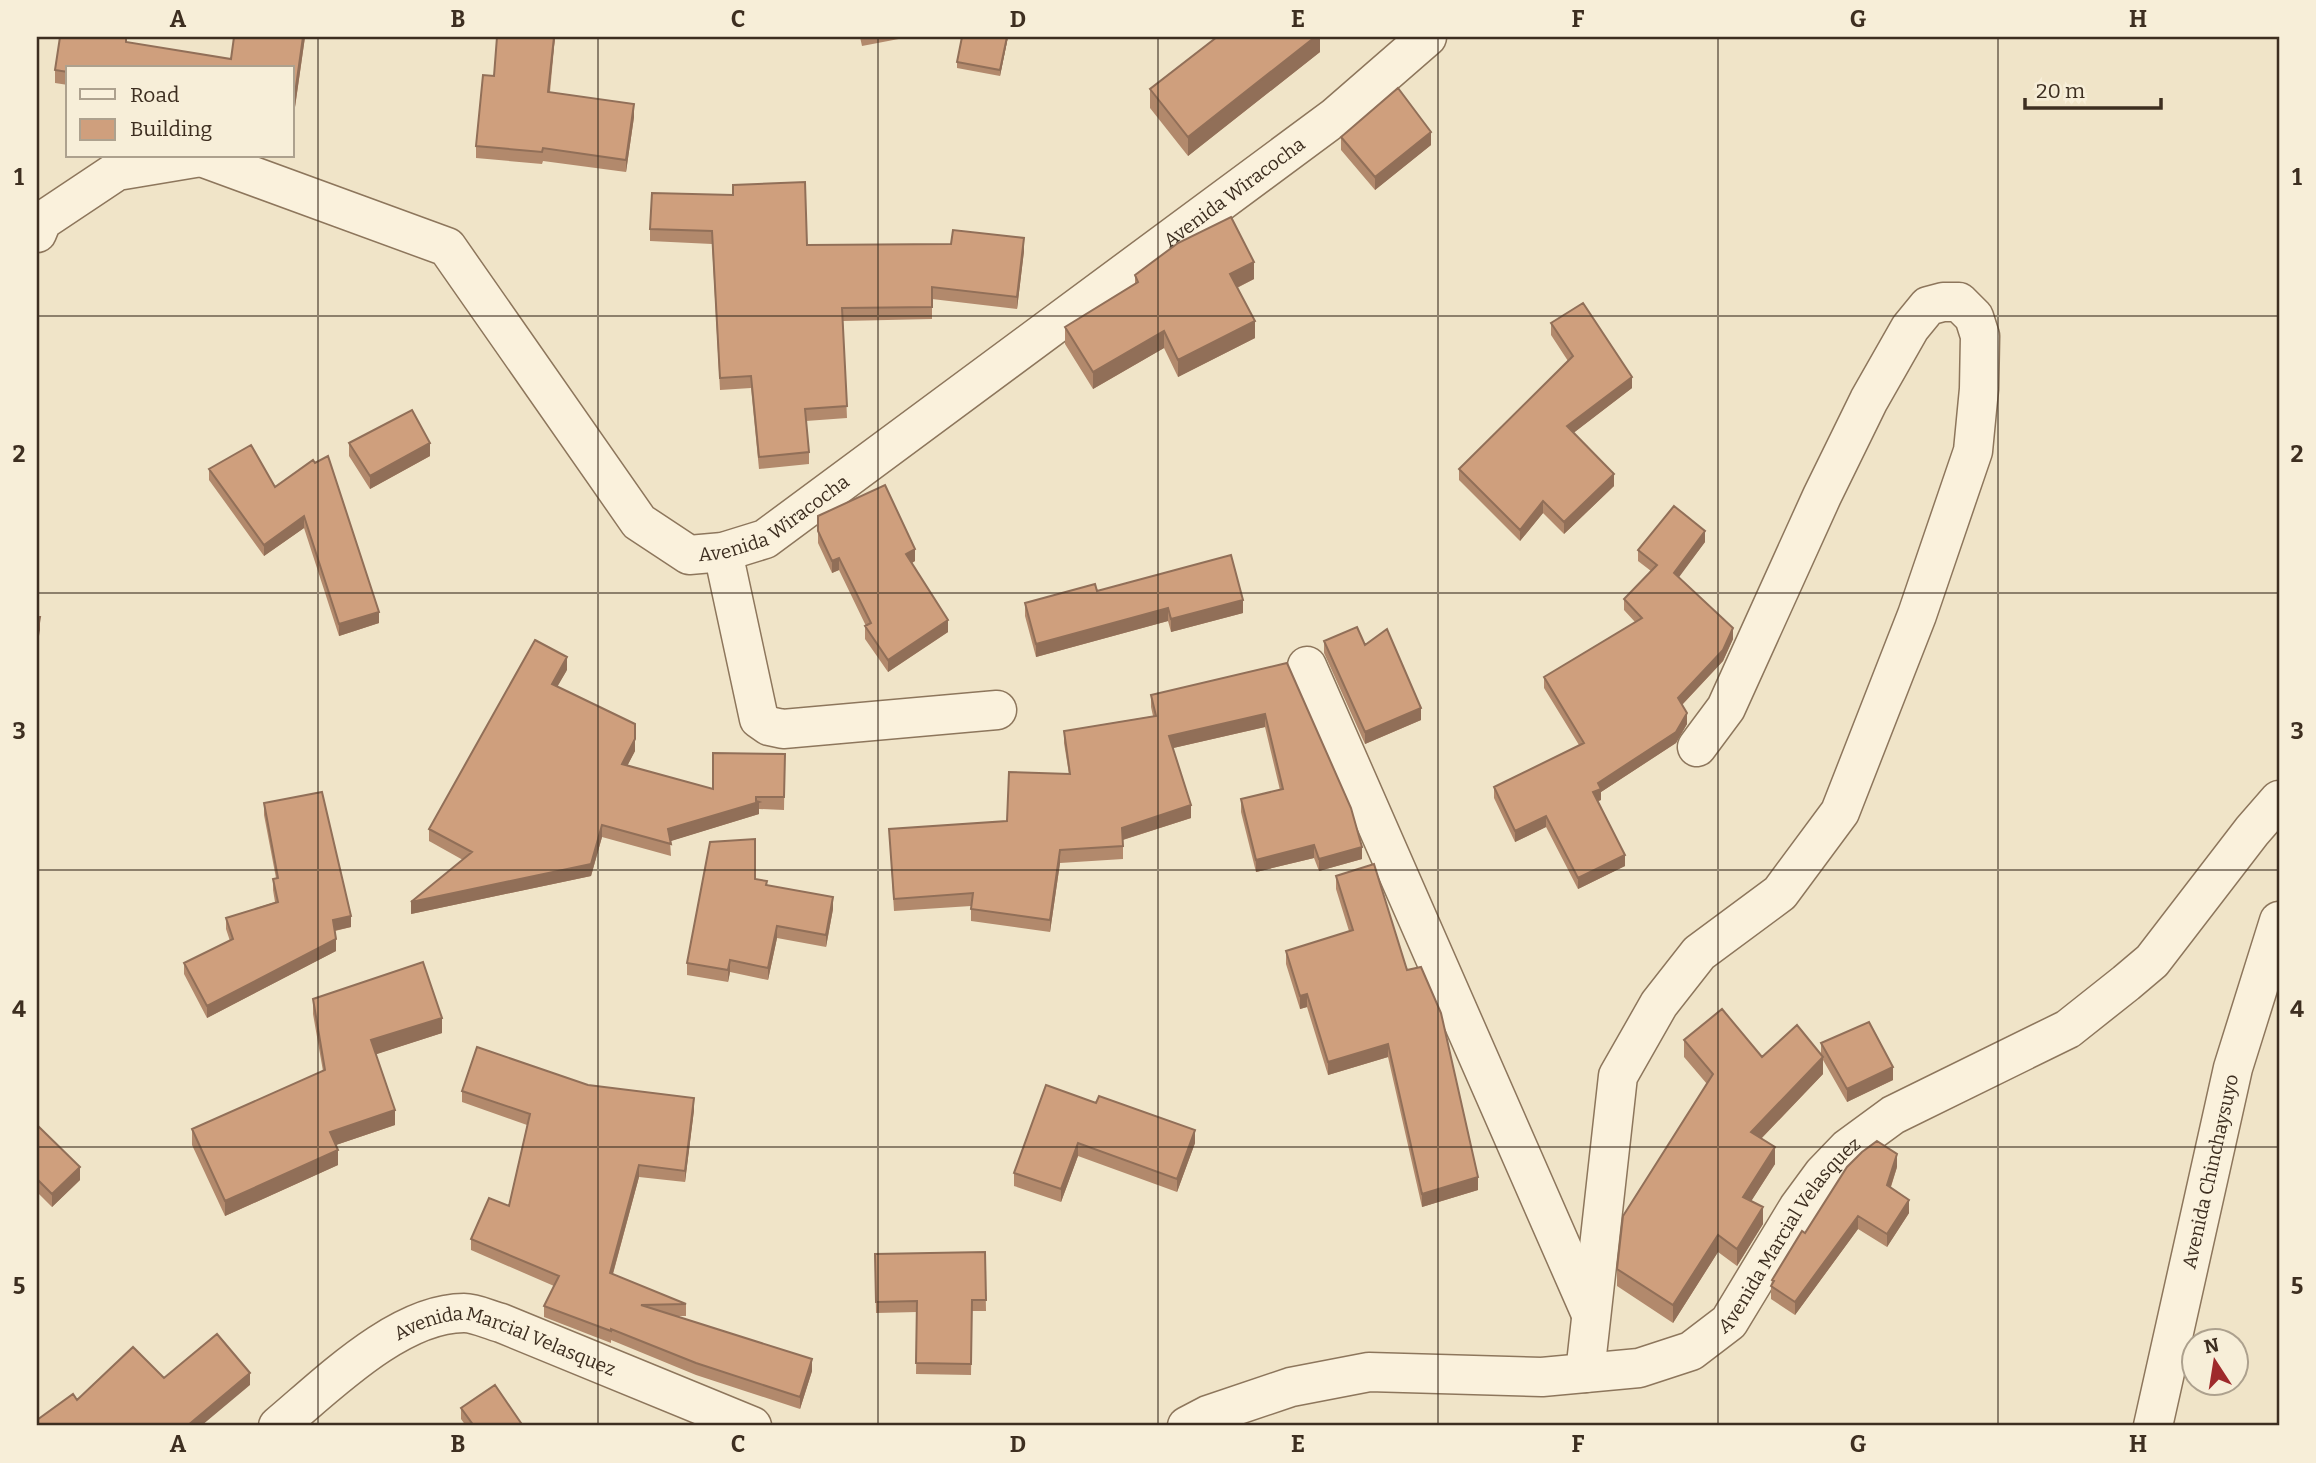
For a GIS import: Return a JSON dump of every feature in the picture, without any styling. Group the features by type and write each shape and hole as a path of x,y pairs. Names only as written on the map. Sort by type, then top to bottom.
{"street":[{"name":"Avenida Wiracocha","path":"204,158 447,247 639,522 689,555 723,552 765,539 1335,117 1427,37"},
{"name":"Avenida Wiracocha","path":"38,227 117,171 195,158"},
{"path":"1585,1373 1618,1076 1660,1004 1699,953 1780,893 1840,812 1917,615 1973,451 1979,389 1980,336 1974,317 1959,302 1928,306 1910,328 1863,412 1726,708 1697,747"},
{"path":"723,552 760,719 769,726 783,729 997,710"},
{"path":"1307,666 1591,1313"},
{"name":"Avenida Marcial Velasquez","path":"1187,1426 1208,1415 1291,1387 1369,1372 1542,1377 1639,1368 1691,1350 1729,1322 1798,1208 1823,1174 1848,1148 1893,1115 2068,1028 2126,984 2152,961 2279,800"},
{"name":"Avenida Chinchaysuyo","path":"2154,1426 2233,1068 2279,921"},
{"name":"Avenida Marcial Velasquez","path":"278,1426 371,1349 436,1317 466,1313 501,1323 752,1426"}],"building":[{"path":"60,37 126,38 126,42 231,59 234,37 303,37 294,101 294,66 66,66 66,72 55,70"},
{"path":"497,37 554,37 548,92 634,104 626,160 543,148 542,152 476,146 483,75 494,76"},
{"path":"962,37 1007,37 1000,70 957,62"},
{"path":"1217,37 1315,37 1188,137 1150,89"},
{"path":"1398,88 1431,132 1375,177 1341,137"},
{"path":"805,182 807,245 951,244 953,230 1024,238 1017,297 932,287 932,307 842,308 847,406 805,409 809,452 759,457 751,376 720,378 712,231 650,229 652,193 733,195 733,185"},
{"path":"1231,217 1254,262 1230,274 1255,321 1178,360 1164,331 1093,372 1065,327 1138,282 1135,275 1178,243"},
{"path":"1583,303 1632,377 1567,426 1614,474 1564,522 1543,501 1520,530 1459,469 1573,356 1551,323"},
{"path":"412,410 430,443 370,476 349,443"},
{"path":"251,445 275,487 313,460 315,463 328,456 379,612 339,624 304,516 264,545 209,469"},
{"path":"885,485 915,549 906,554 948,620 888,660 865,626 871,623 839,558 832,561 818,531 818,516"},
{"path":"1674,506 1705,531 1674,573 1733,628 1723,650 1678,698 1687,713 1676,732 1598,783 1601,789 1593,792 1625,855 1578,878 1546,816 1515,831 1494,787 1584,743 1544,677 1642,618 1624,599 1657,565 1638,550"},
{"path":"1231,555 1243,600 1171,619 1168,608 1036,644 1025,603 1095,584 1097,591"},
{"path":"1357,627 1365,645 1387,629 1421,708 1365,732 1324,641"},
{"path":"535,640 567,657 552,684 635,724 635,739 622,764 713,789 713,753 785,754 784,797 756,797 759,802 668,829 671,844 602,825 591,864 411,902 472,852 429,829"},
{"path":"1287,663 1351,808 1362,847 1319,859 1314,845 1256,860 1241,799 1283,789 1265,714 1169,736 1191,805 1122,828 1123,846 1060,850 1050,920 971,909 973,893 894,899 889,829 1007,821 1009,772 1070,774 1064,731 1156,716 1151,695"},
{"path":"322,792 351,916 333,920 336,939 207,1006 184,963 233,939 226,918 278,902 273,879 278,878 264,803"},
{"path":"755,839 755,879 767,881 766,885 833,897 826,935 777,926 768,968 730,960 728,970 687,963 710,842"},
{"path":"1374,864 1407,970 1421,967 1441,1013 1478,1177 1422,1194 1388,1044 1328,1062 1307,994 1300,996 1286,951 1353,930 1336,876"},
{"path":"423,962 442,1018 371,1040 395,1110 330,1132 338,1150 225,1201 192,1129 325,1070 313,999"},
{"path":"1722,1009 1762,1057 1797,1025 1823,1057 1751,1132 1775,1147 1743,1197 1763,1207 1737,1249 1718,1235 1673,1305 1617,1269 1623,1216 1713,1074 1684,1040"},
{"path":"1869,1022 1893,1067 1847,1089 1821,1043"},
{"path":"477,1047 588,1085 694,1098 685,1171 639,1165 610,1273 686,1304 641,1305 812,1359 800,1397 696,1363 544,1306 559,1276 471,1239 489,1198 509,1206 530,1114 462,1091"},
{"path":"1046,1085 1096,1103 1099,1096 1195,1130 1177,1179 1078,1143 1061,1189 1014,1173"},
{"path":"37,1125 80,1167 52,1194 37,1179"},
{"path":"1877,1141 1897,1154 1887,1185 1909,1200 1887,1234 1858,1216 1795,1302 1771,1286 1774,1281 1772,1280 1802,1231 1805,1233 1847,1167"},
{"path":"985,1252 986,1300 972,1300 971,1364 916,1363 917,1301 876,1302 875,1254"},
{"path":"217,1334 250,1373 187,1426 37,1426 37,1420 73,1394 77,1400 133,1347 164,1378"},
{"path":"495,1385 523,1426 474,1426 461,1408"}]}
